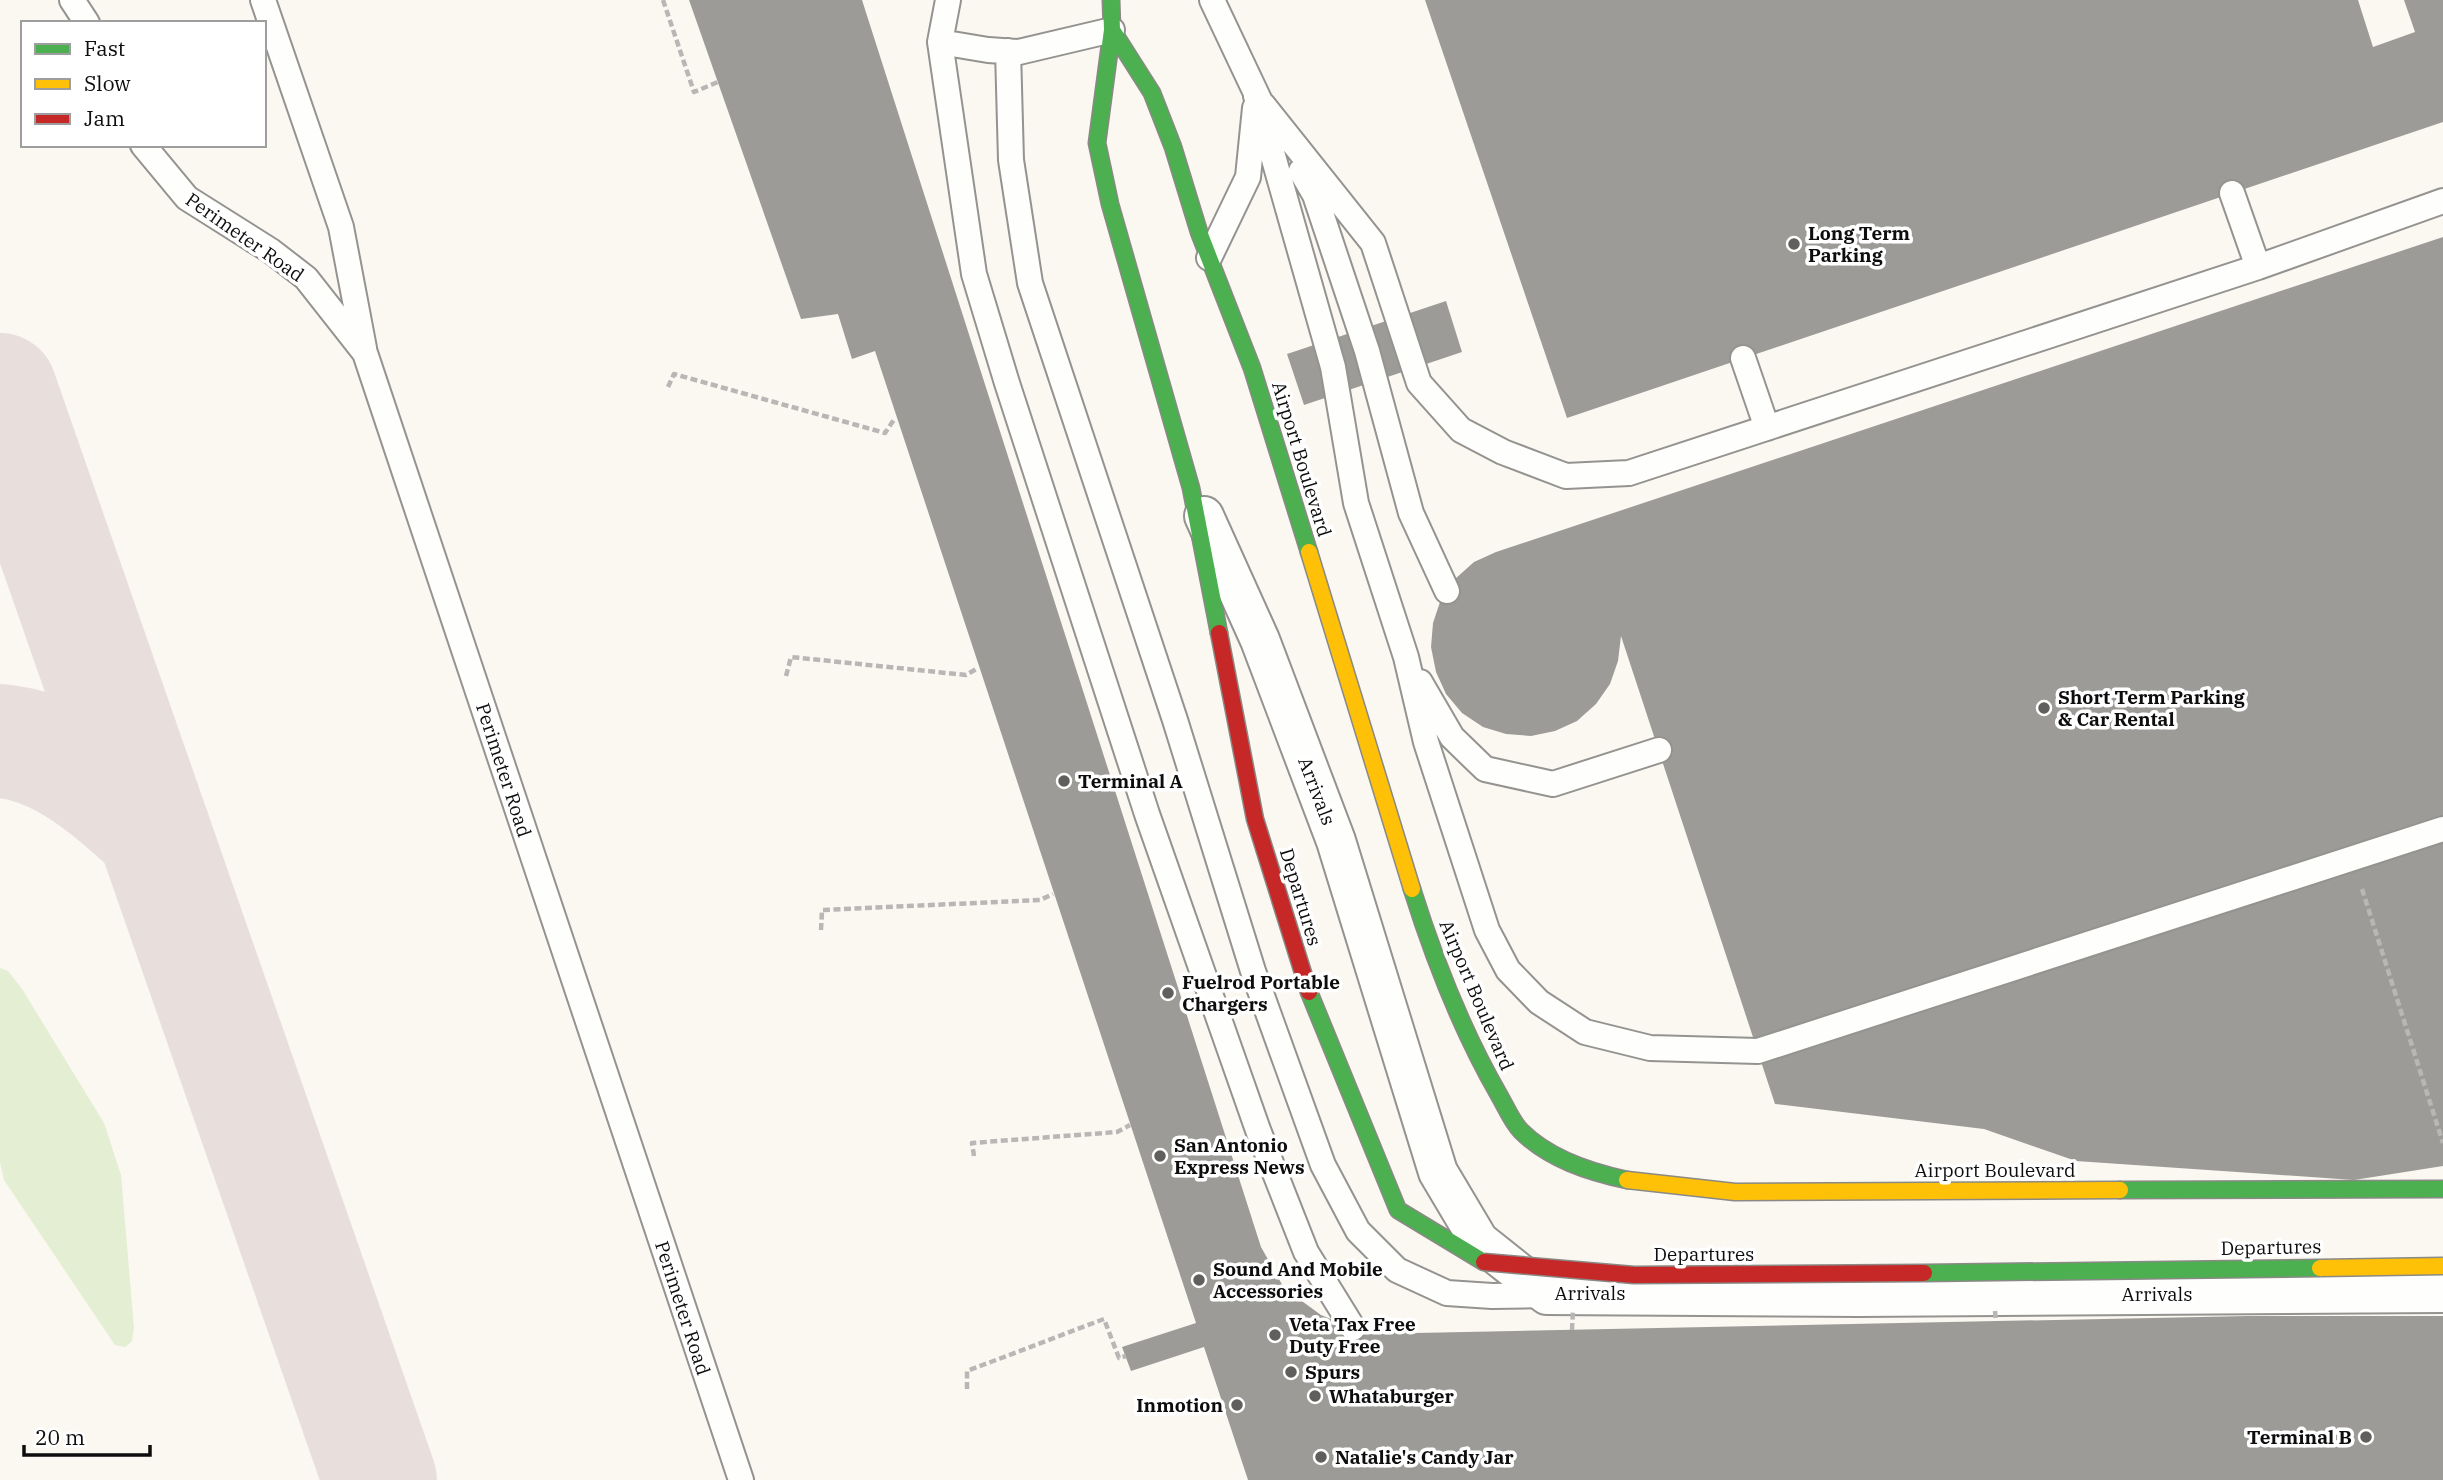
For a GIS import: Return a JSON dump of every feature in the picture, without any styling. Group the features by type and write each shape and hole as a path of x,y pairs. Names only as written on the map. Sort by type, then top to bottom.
{"street":[{"name":"Departures","path":"1111,0 1112,30 1097,143 1110,204 1191,488 1255,819 1312,1003 1398,1210 1484,1262 1634,1275 2443,1266"},
{"name":"Airport Boulevard","path":"1112,30 1152,93 1209,258 1252,368 1429,943 1459,1007 1479,1063 1522,1132 1562,1159 1606,1176 1650,1185 1735,1192 2443,1189"},
{"name":"Arrivals","path":"1191,488 1260,640 1336,841 1438,1172 1479,1241 1547,1294 1859,1297 2443,1293"}],"lane":[{"path":"72,0 86,21"},
{"path":"263,0 341,227 365,352"},
{"path":"948,0 940,41 974,274 1011,396 1147,814 1258,1130 1306,1252 1353,1328"},
{"path":"1212,0 1256,96 1315,195 1367,351 1411,513 1447,591"},
{"path":"940,41 1020,52 1112,30"},
{"path":"1008,51 1011,160 1030,283 1175,720 1253,971 1323,1165 1358,1231 1397,1270 1447,1293 1492,1296 1547,1294"},
{"path":"1209,258 1248,177 1256,96"},
{"path":"1256,96 1373,243 1419,383 1461,430 1503,452 1566,476 1629,473 2258,267 2443,201"},
{"path":"1256,96 1333,367 1356,503 1406,657 1438,779 1487,930 1508,970 1539,1002 1585,1032 1650,1048 1758,1051 2443,829"},
{"name":"Perimeter Road","path":"145,147 187,198 271,251 306,278 365,352 741,1480"},
{"path":"2232,192 2258,267"},
{"path":"1743,358 1767,428"},
{"path":"1406,657 1451,737 1485,769 1553,784 1659,750"}],"path":[{"path":"663,0 694,92 718,82"},
{"path":"668,387 674,374 885,433 895,418"},
{"path":"786,676 790,657 967,675 978,668"},
{"path":"2353,859 2443,1143"},
{"path":"821,930 822,910 1040,900 1053,894"},
{"path":"974,1156 972,1143 1118,1132 1130,1125"},
{"path":"967,1389 967,1371 1104,1319 1119,1358 1126,1356"}],"green space":[{"path":"0,968 8,971 22,989 104,1123 121,1175 134,1328 132,1341 125,1347 115,1345 4,1180 0,1162"}],"building":[{"name":"Terminal A","path":"689,0 862,0 1261,1247 1284,1288 1321,1315 1353,1328 1416,1333 2248,1316 2443,1316 2443,1480 1248,1480 1204,1347 1131,1371 1122,1347 1196,1323 875,351 852,359 838,314 801,319"},
{"name":"Long Term Parking","path":"1425,0 2358,0 2373,47 2415,32 2404,0 2443,0 2443,122 1567,418"},
{"name":"Short Term Parking & Car Rental","path":"2443,237 2443,1166 2354,1180 2076,1161 1984,1129 1775,1104 1621,636 1618,661 1610,684 1596,704 1577,721 1555,731 1531,736 1506,734 1483,727 1462,713 1446,694 1436,672 1431,647 1433,623 1441,599 1455,579 1474,562 1496,552"},
{"path":"1446,301 1462,352 1304,405 1287,354"}],"taxiway":[{"path":"0,390 380,1480"},
{"path":"0,741 22,745 64,761 102,786 154,831"}],"traffic: fast":[{"path":"1111,0 1112,30 1097,143 1110,204 1191,488 1219,633"},
{"path":"1112,30 1152,93 1173,147 1199,232 1252,368 1309,552"},
{"path":"1412,889 1439,968 1461,1020 1518,1127 1532,1141 1557,1157 1598,1173 1627,1180"},
{"path":"1309,992 1398,1210 1484,1262"},
{"path":"2120,1190 2443,1189"},
{"path":"1924,1273 2320,1268"}],"traffic: slow":[{"path":"1309,552 1412,889"},
{"path":"1627,1180 1735,1192 2120,1190"},
{"path":"2320,1268 2443,1266"}],"traffic: jam":[{"path":"1219,633 1255,819 1309,992"},
{"path":"1484,1262 1634,1275 1924,1273"}],"place":[{"name":"Long Term Parking","path":"1794,244"},
{"name":"Short Term Parking & Car Rental","path":"2044,708"},
{"name":"Terminal A","path":"1064,781"},
{"name":"Fuelrod Portable Chargers","path":"1168,993"},
{"name":"San Antonio Express News","path":"1160,1156"},
{"name":"Sound And Mobile Accessories","path":"1199,1280"},
{"name":"Veta Tax Free Duty Free","path":"1275,1335"},
{"name":"Spurs","path":"1291,1372"},
{"name":"Whataburger","path":"1315,1396"},
{"name":"Inmotion","path":"1237,1405"},
{"name":"Terminal B","path":"2366,1437"},
{"name":"Natalie's Candy Jar","path":"1321,1457"}]}
